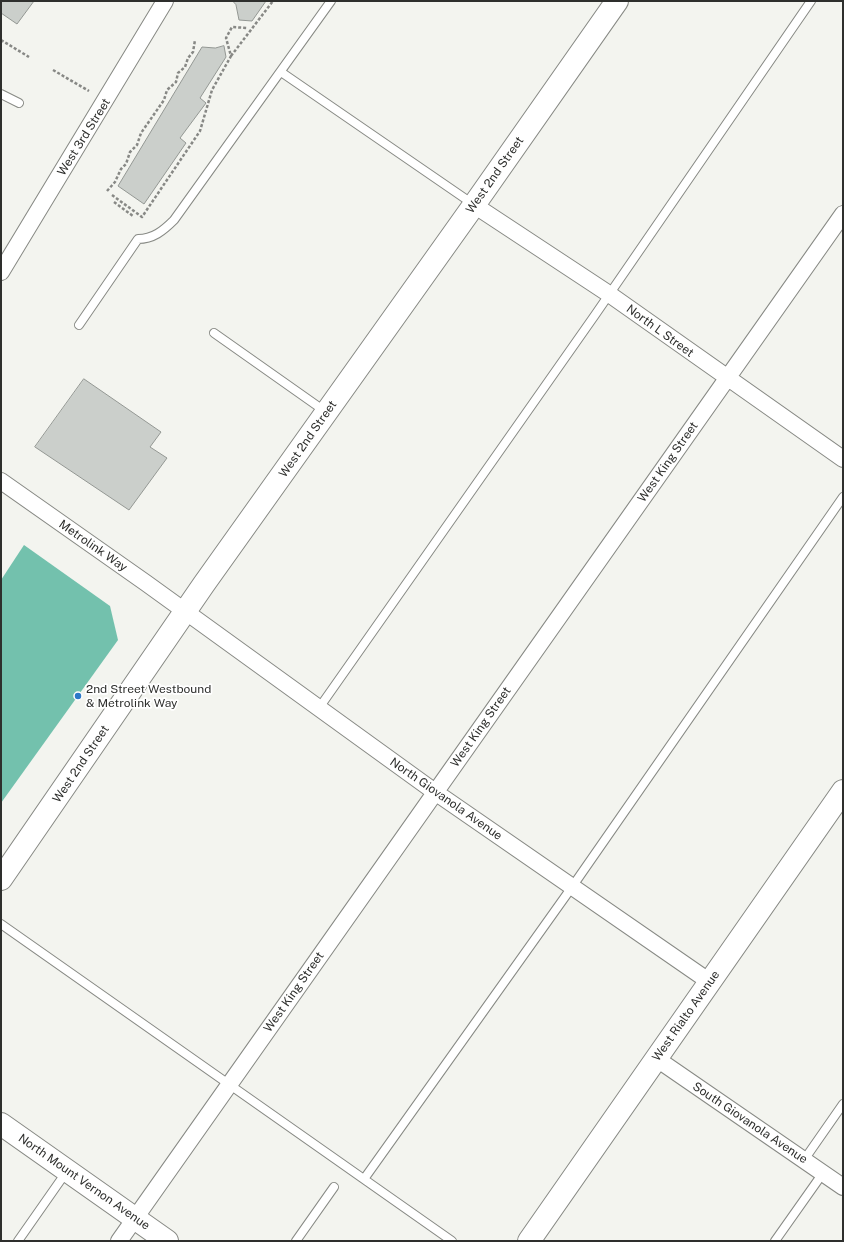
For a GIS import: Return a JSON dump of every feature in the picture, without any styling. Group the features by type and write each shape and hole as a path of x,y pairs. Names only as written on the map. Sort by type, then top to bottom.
{"main road":[{"name":"West 2nd Street","path":"1,879 185,611 474,205 617,1"},
{"name":"West Rialto Avenue","path":"529,1241 842,796"},
{"name":"North Mount Vernon Avenue","path":"1,1124 167,1241"}],"street":[{"name":"West 3rd Street","path":"1,272 165,1"},
{"name":"North L Street","path":"474,205 609,294 726,378 843,459"},
{"name":"West King Street","path":"119,1241 843,214"},
{"name":"Metrolink Way","path":"1,481 185,611"},
{"name":"North Giovanola Avenue","path":"185,611 435,792 710,982"},
{"name":"South Giovanola Avenue","path":"657,1059 843,1187"}],"lane":[{"path":"79,325 138,239 148,239 164,230 174,220 331,1"},
{"path":"319,708 609,294 811,1"},
{"path":"281,72 474,205"},
{"path":"1,94 19,103"},
{"path":"214,333 326,413"},
{"path":"364,1179 572,887 843,497"},
{"path":"1,924 452,1241"},
{"path":"804,1160 843,1104"},
{"path":"18,1241 68,1171"},
{"path":"775,1241 823,1173"},
{"path":"296,1241 334,1187"}],"path":[{"path":"112,195 142,217 200,131 212,90 231,56 273,1"},
{"path":"231,56 226,38 232,27 247,28"},
{"path":"1,40 29,57"},
{"path":"107,191 115,182 121,169 126,164 130,152 137,145 141,133 164,100 168,90 176,82 178,73 184,67 188,58 193,52 196,40"},
{"path":"53,70 93,93"},
{"path":"114,202 133,216"}],"shaded area":[{"path":"24,545 110,606 118,640 1,803 1,580"}],"building":[{"path":"1,1 34,1 17,24 1,13"},
{"path":"233,1 266,1 252,21 239,20 236,5"},
{"path":"224,46 226,57 200,98 206,103 180,138 186,143 144,204 118,186 202,47 215,48"},
{"path":"84,379 161,432 150,447 167,458 129,510 35,447"}],"place":[{"name":"2nd Street Westbound & Metrolink Way","path":"78,696"}]}
